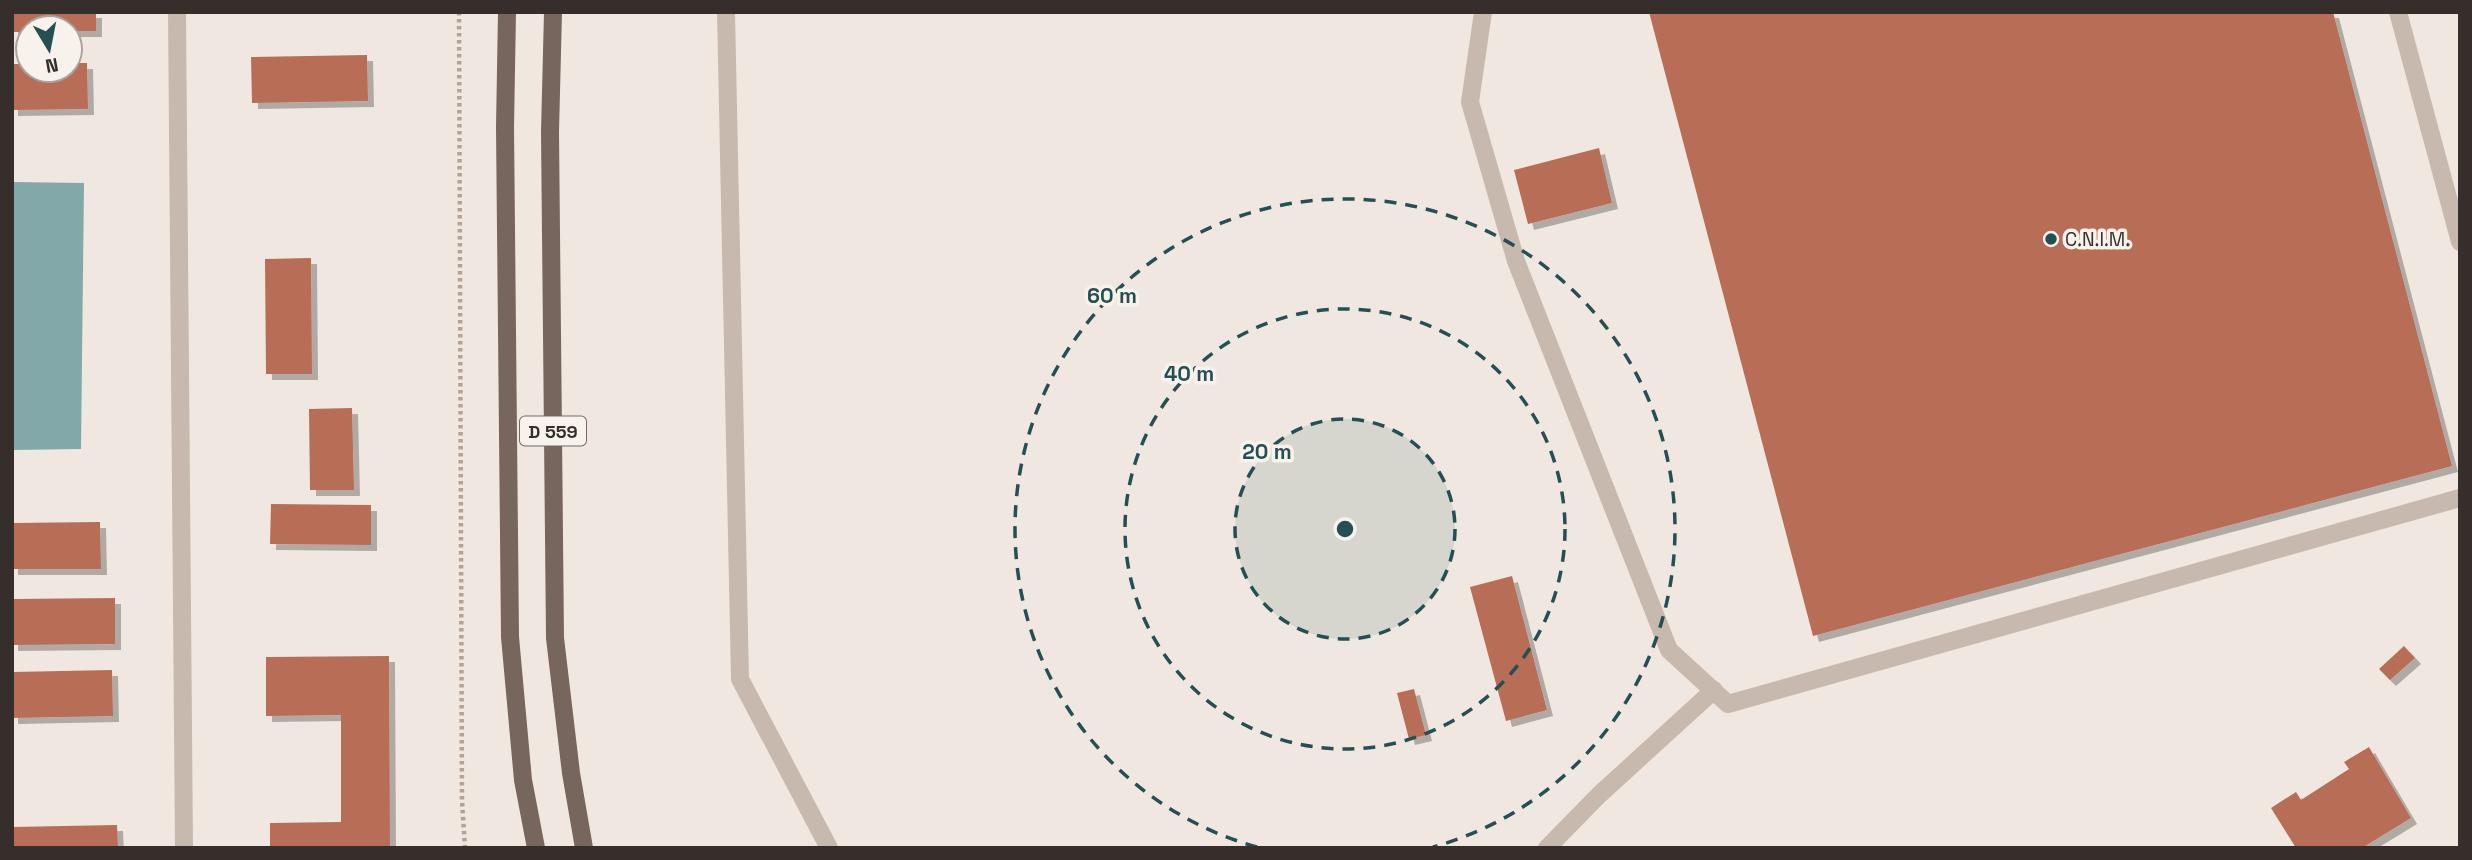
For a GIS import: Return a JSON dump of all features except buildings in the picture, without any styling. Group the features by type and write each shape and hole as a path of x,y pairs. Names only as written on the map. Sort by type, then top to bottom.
{"main road":[{"name":"D 559","path":"507,12 505,127 510,637 523,780 536,848"},
{"name":"D 559","path":"553,12 550,132 555,638 571,773 584,848"}],"street":[{"path":"177,12 184,848"},
{"path":"726,12 740,679 829,848"},
{"path":"1483,12 1470,102 1516,261 1670,650 1728,704 2460,498"},
{"path":"2398,12 2460,242"},
{"path":"1547,848 1599,795 1714,690"}],"path":[{"path":"459,12 462,801 466,848"}],"water":[{"path":"12,182 84,183 81,449 12,450"}],"place":[{"name":"C.N.I.M.","path":"2051,239"}]}
